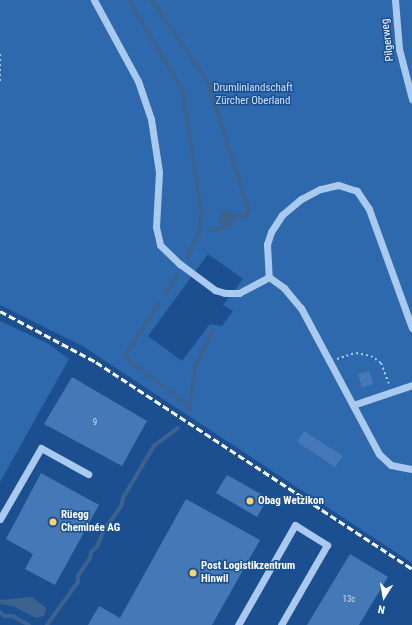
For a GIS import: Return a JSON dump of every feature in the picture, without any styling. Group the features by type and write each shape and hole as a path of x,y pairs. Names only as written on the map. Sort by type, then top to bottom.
{"street":[{"path":"94,0 138,81 151,120 159,172 156,223 160,245 180,264 215,290 225,294 238,293 269,278"},
{"name":"Pilgerweg","path":"396,0 399,49 412,99"},
{"path":"269,278 267,244 271,232 282,215 301,199 320,189 338,185 351,188 366,201 412,328"},
{"path":"269,278 284,288 296,302 384,460 399,468 412,469"},
{"path":"353,405 412,385"},
{"path":"0,519 41,448 88,474"},
{"path":"238,625 295,525 328,545 281,625"}],"path":[{"path":"0,54 0,82"},
{"path":"330,363 351,354 371,356 382,366 392,392"}],"green space":[{"name":"Drumlinlandschaft Zürcher Oberland","path":"0,0 412,0 412,563 84,347 0,305","holes":["208,254 243,279 223,305 233,311 222,326 210,324 182,361 148,336"]},
{"path":"0,321 47,343 69,359 0,482"}],"shaded area":[{"path":"224,210 230,210 235,215 233,224 230,226 224,226 219,221 219,215"},
{"path":"32,597 46,608 44,616 36,618 13,606 0,604 0,600"}],"building":[{"path":"369,371 373,384 362,388 358,374"},
{"path":"72,377 147,421 122,466 44,424"},
{"path":"304,431 343,456 335,467 297,442"},
{"name":"Rüegg Cheminée AG","path":"41,473 99,505 55,585 25,569 33,554 6,539"},
{"path":"227,475 268,498 257,517 216,493"},
{"name":"Post Logistikzentrum Hinwil","path":"186,499 260,540 212,625 88,625 99,606 120,618"},
{"path":"350,554 388,577 359,625 307,625"}],"waterway":[{"path":"129,0 183,91 202,212 199,235 188,258"},
{"path":"152,0 208,82 249,210 245,217 235,217"},
{"path":"211,231 229,226"},
{"path":"165,294 177,275"},
{"path":"159,304 126,355 129,360 190,407"},
{"path":"189,411 196,365 213,331"},
{"path":"47,625 78,582 78,576 90,558 91,552 97,547 104,530 121,507 123,498 154,446 178,428"},
{"path":"0,612 5,616 13,616 29,625"}],"railway":[{"path":"0,311 96,362 412,569"}],"place":[{"name":"Obag Wetzikon","path":"250,501"},
{"name":"Rüegg Cheminée AG","path":"53,522"},
{"name":"Post Logistikzentrum Hinwil","path":"193,573"}]}
